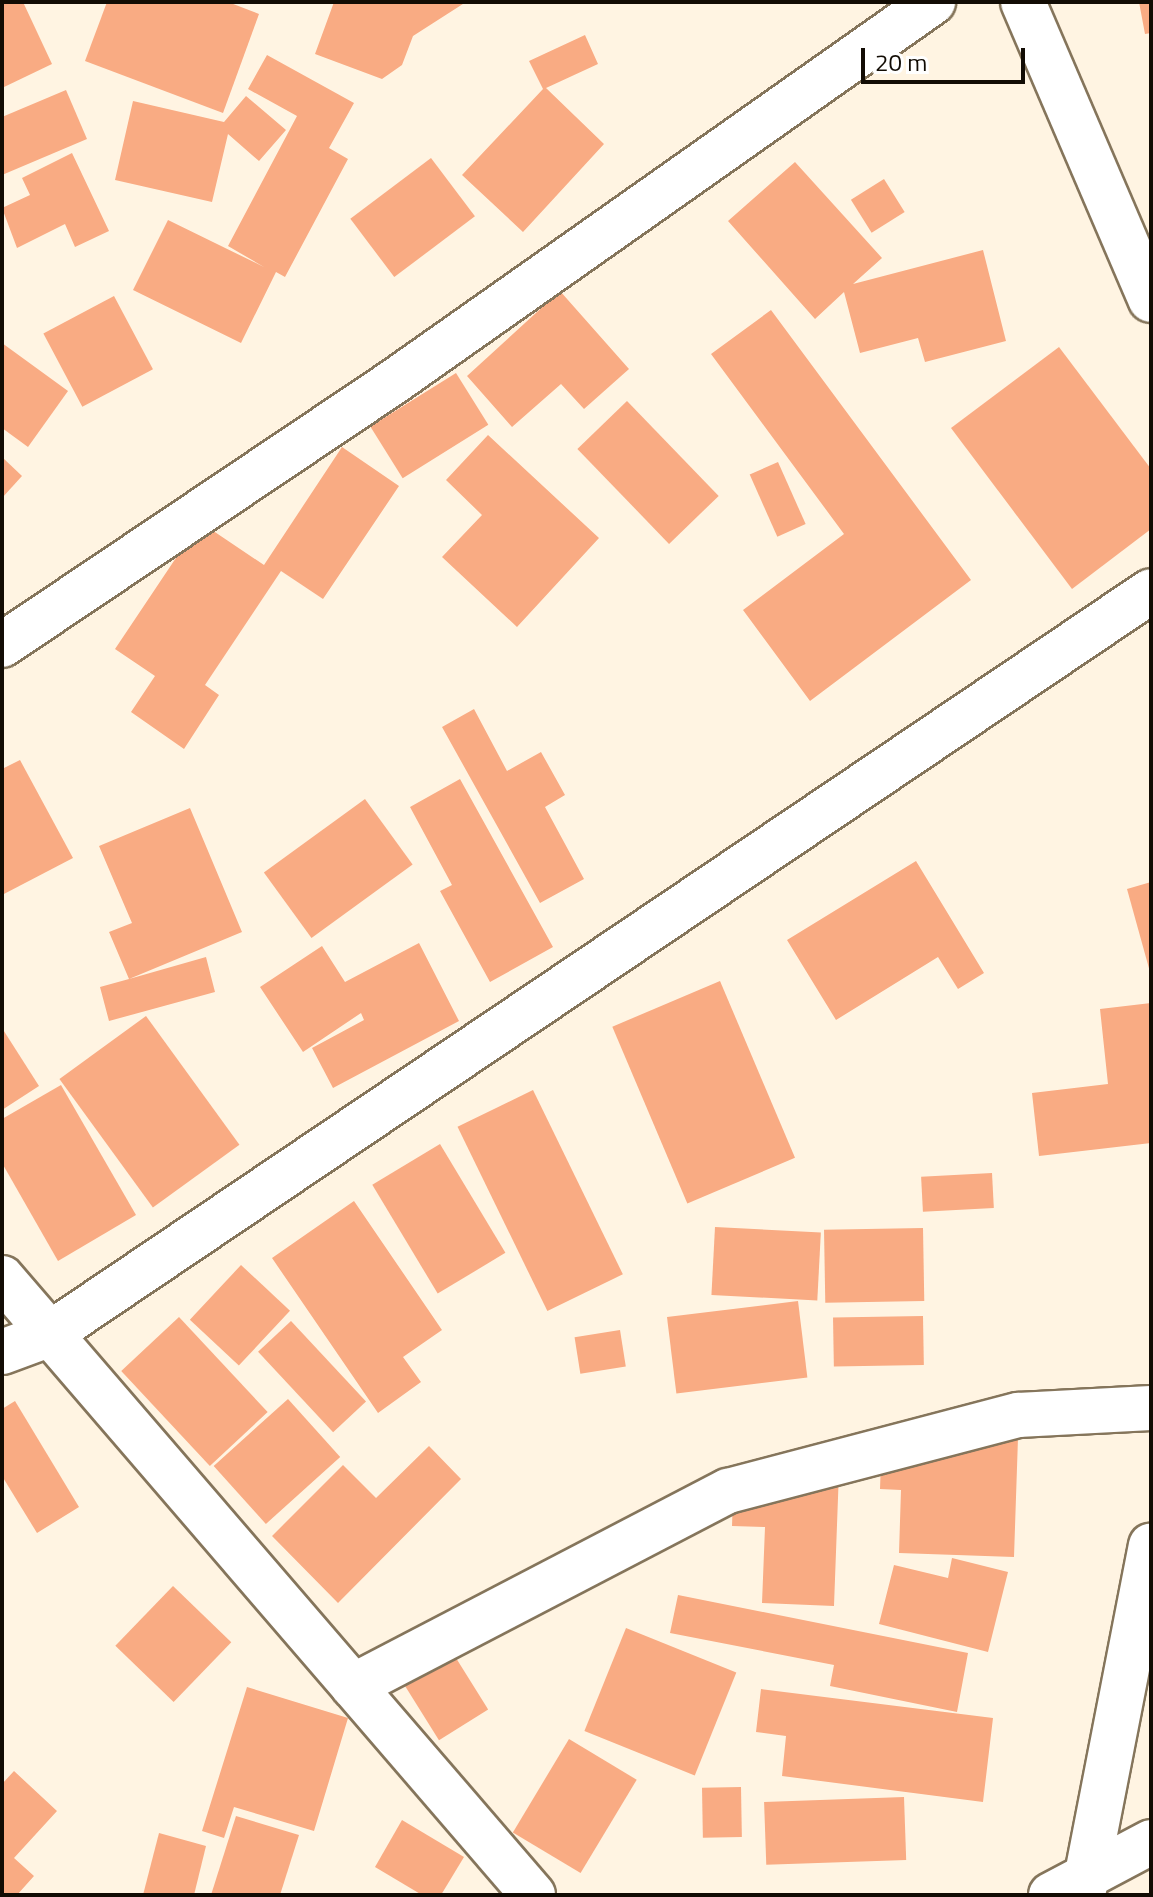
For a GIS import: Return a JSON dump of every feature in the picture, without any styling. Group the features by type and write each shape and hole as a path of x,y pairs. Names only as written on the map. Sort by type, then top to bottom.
{"street":[{"path":"2,645 392,383 933,2"},
{"path":"1023,2 1151,300"},
{"path":"2,1352 48,1335 1151,591"},
{"path":"2,1278 533,1895"},
{"path":"353,1686 728,1491 1018,1415 1151,1408"},
{"path":"1072,1889 1151,1546"},
{"path":"1072,1889 1151,1842"}],"building":[{"path":"2,2 23,2 52,64 2,88"},
{"path":"107,2 228,2 259,14 223,113 85,61"},
{"path":"334,2 466,2 413,36 402,65 382,79 315,54"},
{"path":"1139,2 1151,2 1151,33 1145,34"},
{"path":"585,35 598,64 546,88 604,144 523,232 462,175 543,89 529,61"},
{"path":"267,55 354,103 329,148 348,159 285,277 276,272 241,343 133,290 168,220 264,267 228,246 297,116 248,89"},
{"path":"66,90 87,139 2,175 2,117"},
{"path":"246,96 286,130 259,161 228,134 212,202 115,180 133,101 224,122"},
{"path":"72,153 109,231 75,247 65,224 17,248 2,208 30,195 22,178"},
{"path":"431,158 475,216 394,277 350,219"},
{"path":"795,162 882,258 853,284 983,250 1006,341 925,362 918,338 860,353 844,292 815,319 728,221"},
{"path":"884,179 905,212 872,233 851,200"},
{"path":"560,291 629,369 584,409 561,384 512,427 467,376"},
{"path":"114,296 153,369 82,407 43,334"},
{"path":"771,310 971,580 810,701 743,610 844,534 711,354"},
{"path":"2,343 68,391 28,447 2,428"},
{"path":"1059,347 1151,469 1151,529 1072,589 951,428"},
{"path":"456,373 488,425 403,478 370,427"},
{"path":"627,401 719,496 669,544 577,449"},
{"path":"488,435 599,538 517,627 442,557 482,515 446,480"},
{"path":"342,447 399,486 323,599 281,571 205,685 219,695 184,749 131,712 155,676 115,649 200,522 264,565"},
{"path":"2,457 22,476 2,498"},
{"path":"778,462 806,524 777,537 750,475"},
{"path":"474,709 507,771 541,752 565,795 545,807 584,879 540,903 442,727"},
{"path":"20,760 73,858 2,895 2,769"},
{"path":"460,779 553,947 490,982 440,891 452,885 410,807"},
{"path":"365,799 413,865 311,938 264,872"},
{"path":"190,808 242,932 129,979 109,932 132,923 99,846"},
{"path":"916,861 984,973 958,989 938,957 836,1020 787,940"},
{"path":"1151,882 1151,972 1150,972 1127,889"},
{"path":"419,943 459,1021 333,1088 312,1048 364,1020 361,1013 303,1052 260,987 322,946 345,982"},
{"path":"206,957 215,992 109,1021 100,987"},
{"path":"720,981 795,1158 687,1203 612,1027"},
{"path":"1151,1003 1151,1143 1039,1156 1032,1093 1108,1084 1100,1009"},
{"path":"146,1016 239,1145 153,1208 59,1079"},
{"path":"2,1028 39,1086 2,1110"},
{"path":"61,1085 136,1215 58,1261 2,1163 2,1119"},
{"path":"533,1090 623,1274 547,1311 458,1127"},
{"path":"440,1144 505,1253 438,1294 372,1185"},
{"path":"992,1173 994,1208 923,1212 921,1177"},
{"path":"354,1201 442,1330 403,1357 421,1382 378,1413 272,1258"},
{"path":"715,1227 821,1233 817,1300 711,1295"},
{"path":"923,1228 924,1301 825,1303 824,1230"},
{"path":"241,1265 290,1311 239,1366 190,1320"},
{"path":"798,1301 807,1377 676,1394 667,1317"},
{"path":"923,1316 924,1365 834,1367 833,1318"},
{"path":"179,1317 268,1412 210,1466 121,1371"},
{"path":"291,1321 366,1401 333,1432 258,1352"},
{"path":"620,1330 626,1367 580,1374 575,1337"},
{"path":"288,1399 340,1457 266,1524 214,1466"},
{"path":"15,1401 79,1507 37,1533 2,1476 2,1409"},
{"path":"882,1433 1018,1438 1014,1557 899,1553 901,1490 880,1489"},
{"path":"429,1446 461,1479 338,1603 272,1536 343,1465 376,1498"},
{"path":"734,1467 839,1471 834,1606 762,1603 765,1527 732,1526"},
{"path":"952,1558 1008,1572 988,1652 879,1624 894,1565 948,1578"},
{"path":"173,1586 231,1642 174,1702 115,1646"},
{"path":"678,1595 968,1653 957,1712 830,1686 834,1665 670,1633"},
{"path":"626,1628 736,1673 695,1775 584,1731"},
{"path":"441,1634 488,1709 439,1740 392,1665"},
{"path":"247,1687 348,1718 314,1831 234,1807 224,1838 202,1831"},
{"path":"761,1689 993,1718 983,1802 782,1776 786,1736 756,1732"},
{"path":"569,1739 637,1780 581,1873 513,1832"},
{"path":"14,1771 57,1811 14,1858 34,1876 17,1895 2,1895 2,1784"},
{"path":"741,1787 742,1837 703,1838 702,1788"},
{"path":"904,1797 906,1860 766,1865 764,1802"},
{"path":"236,1816 299,1835 280,1895 211,1895"},
{"path":"402,1820 464,1857 441,1895 422,1895 375,1867"},
{"path":"159,1833 206,1846 194,1895 143,1895"}]}
